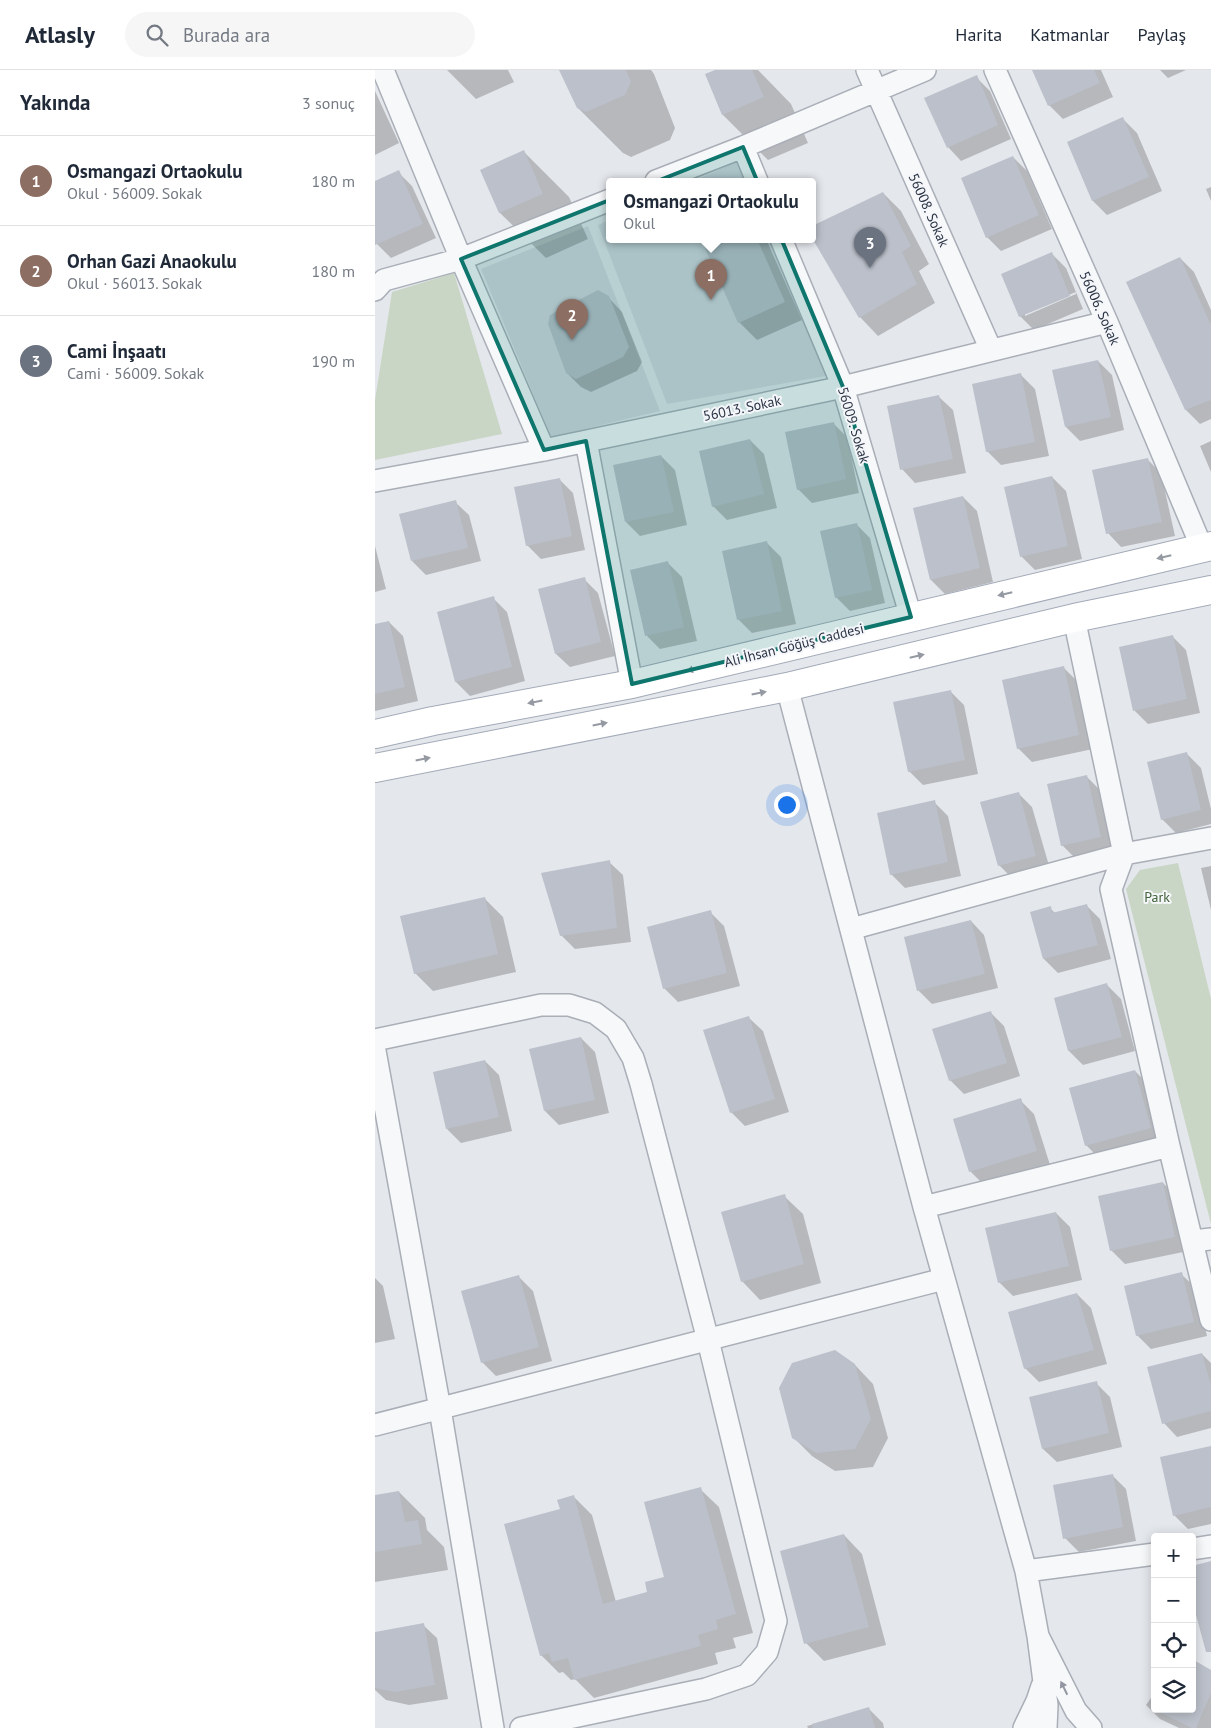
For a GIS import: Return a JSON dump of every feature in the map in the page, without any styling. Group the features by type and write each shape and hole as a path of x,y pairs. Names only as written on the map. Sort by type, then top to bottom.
{"main road":[{"name":"Ali İhsan Göğüş Caddesi","path":"375,734 433,721 632,684 1207,547"},
{"path":"375,768 787,687 1074,618 1211,590"}],"street":[{"path":"383,70 461,258 544,450"},
{"name":"56008. Sokak","path":"867,70 991,350"},
{"path":"664,178 743,147 925,70"},
{"name":"56006. Sokak","path":"995,70 1207,547"},
{"path":"743,147 756,178"},
{"path":"375,290 384,280 461,258 606,202"},
{"name":"56009. Sokak","path":"783,243 843,387 911,617"},
{"name":"56013. Sokak","path":"375,481 544,450 843,387 1107,322"},
{"path":"586,441 632,684"},
{"path":"1074,618 1124,854 1111,889 1169,1146 1202,1240 1211,1320"},
{"path":"787,687 924,1207 1026,1572 1044,1681 1047,1705 1046,1728"},
{"path":"851,928 1124,854 1211,838"},
{"path":"375,1040 541,1005 569,1005 578,1007 595,1013 616,1029 633,1058 641,1084 708,1340 775,1621 767,1652 747,1675 706,1689 521,1728"},
{"path":"375,1051 441,1409 493,1728"},
{"path":"924,1207 1169,1146"},
{"path":"375,1425 944,1279"},
{"path":"1196,1548 1211,1546"},
{"path":"1026,1572 1151,1555"},
{"path":"1038,1636 1075,1712 1091,1728"},
{"path":"1025,1728 1044,1681"}],"highlighted area":[{"path":"743,147 843,387 911,617 632,684 586,441 544,450 461,259"}],"shaded area":[{"path":"738,161 745,178 701,178"},
{"path":"606,222 606,243 772,243 826,376 667,404 598,225"},
{"path":"588,226 660,411 551,437 481,269"}],"green space":[{"path":"454,273 502,434 375,460 375,400 392,292"},
{"name":"Park","path":"1178,863 1211,999 1211,1224 1126,889 1140,870"}],"building":[{"path":"559,70 626,70 631,82 625,95 586,112 577,108"},
{"path":"715,70 752,70 764,97 722,115 705,74"},
{"path":"1032,70 1094,70 1100,83 1048,106"},
{"path":"977,75 998,125 947,148 924,98"},
{"path":"1123,117 1149,177 1092,201 1067,142"},
{"path":"524,150 543,194 499,213 480,170"},
{"path":"1013,156 1039,215 986,238 961,178"},
{"path":"399,170 423,224 375,245 375,181"},
{"path":"883,192 911,246 902,252 917,284 859,318 815,243 816,224"},
{"path":"703,243 759,243 785,302 738,323"},
{"path":"1052,252 1070,296 1019,317 1001,274"},
{"path":"1180,257 1211,325 1211,400 1185,410 1126,282"},
{"path":"598,290 609,296 629,347 623,357 576,379 566,373 548,324 550,315"},
{"path":"1098,360 1111,417 1065,427 1052,370"},
{"path":"1021,373 1035,442 986,452 972,384"},
{"path":"939,395 953,459 900,470 887,406"},
{"path":"834,422 846,479 797,490 785,432"},
{"path":"750,439 764,494 712,507 699,451"},
{"path":"661,455 674,512 625,522 613,465"},
{"path":"1148,458 1162,522 1106,534 1092,470"},
{"path":"1052,476 1068,546 1020,557 1004,487"},
{"path":"560,478 572,536 526,546 514,487"},
{"path":"963,496 980,568 930,580 913,508"},
{"path":"456,500 468,548 411,561 399,514"},
{"path":"857,523 872,590 835,598 820,531"},
{"path":"767,541 782,611 737,620 722,551"},
{"path":"668,561 684,627 645,636 630,570"},
{"path":"585,577 601,642 555,654 538,589"},
{"path":"494,596 512,667 455,682 437,612"},
{"path":"389,621 405,687 375,694 375,624"},
{"path":"1173,635 1187,699 1133,711 1119,647"},
{"path":"1064,666 1079,735 1017,749 1002,680"},
{"path":"951,690 965,760 908,772 893,702"},
{"path":"1187,752 1201,810 1161,820 1147,762"},
{"path":"1087,775 1101,837 1061,846 1047,784"},
{"path":"1019,792 1036,856 998,866 980,802"},
{"path":"935,800 948,862 890,875 877,813"},
{"path":"610,860 617,928 560,936 541,873"},
{"path":"485,897 498,954 414,974 400,916"},
{"path":"1087,904 1098,945 1043,959 1030,912 1051,906 1052,913"},
{"path":"711,910 727,973 663,989 647,927"},
{"path":"971,920 985,974 917,991 904,937"},
{"path":"1107,983 1122,1037 1068,1051 1054,998"},
{"path":"991,1011 1007,1063 949,1081 932,1029"},
{"path":"749,1016 775,1099 730,1113 703,1030"},
{"path":"581,1037 595,1100 544,1111 529,1049"},
{"path":"485,1060 499,1117 446,1129 433,1072"},
{"path":"1135,1070 1151,1128 1085,1146 1069,1088"},
{"path":"1021,1098 1037,1151 969,1172 953,1119"},
{"path":"1163,1182 1175,1237 1110,1251 1098,1196"},
{"path":"785,1194 804,1264 741,1282 721,1212"},
{"path":"1056,1212 1069,1266 998,1283 985,1228"},
{"path":"1182,1272 1194,1322 1136,1336 1124,1286"},
{"path":"519,1275 539,1347 481,1363 461,1291"},
{"path":"1077,1293 1094,1350 1024,1369 1008,1312"},
{"path":"835,1350 855,1364 871,1419 855,1449 816,1453 792,1438 779,1388 792,1363"},
{"path":"1202,1353 1211,1385 1211,1411 1162,1424 1147,1367"},
{"path":"1097,1381 1109,1433 1042,1449 1029,1397"},
{"path":"1211,1446 1211,1507 1173,1516 1160,1457"},
{"path":"1113,1474 1123,1527 1063,1539 1053,1485"},
{"path":"701,1487 736,1614 716,1620 718,1629 698,1635 701,1646 574,1680 568,1658 552,1662 549,1653 540,1656 504,1524 560,1509 557,1500 574,1495 603,1604 647,1592 645,1582 664,1577 644,1502"},
{"path":"399,1491 405,1522 418,1520 422,1544 375,1552 375,1495"},
{"path":"844,1534 869,1627 804,1644 780,1551"},
{"path":"1211,1561 1211,1652 1206,1652 1196,1615 1196,1565"},
{"path":"424,1623 435,1685 395,1692 375,1688 375,1632"},
{"path":"1196,1661 1211,1670 1211,1693 1196,1728 1192,1728 1161,1713 1196,1713"},
{"path":"869,1707 875,1728 813,1728 812,1724"}],"place":[{"name":"Cami İnşaatı","path":"870,268"},
{"name":"Osmangazi Ortaokulu","path":"711,300"},
{"name":"Orhan Gazi Anaokulu","path":"572,340"}]}
